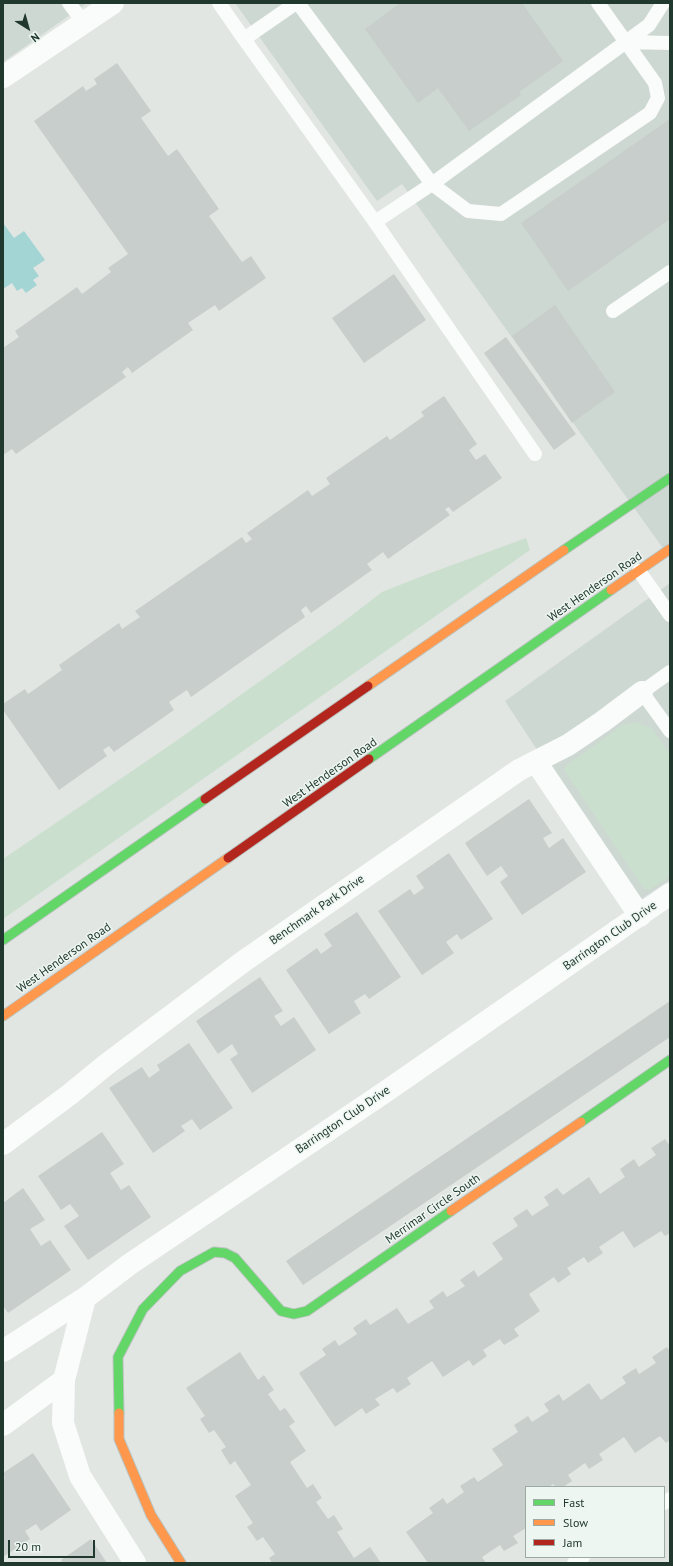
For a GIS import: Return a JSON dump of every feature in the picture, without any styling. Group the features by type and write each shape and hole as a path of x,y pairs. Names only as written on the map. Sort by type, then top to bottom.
{"main road":[{"path":"3,940 556,555 670,478"},
{"name":"West Henderson Road","path":"3,1016 670,549"},
{"name":"Merrimar Circle South","path":"181,1563 151,1515 120,1439 118,1357 143,1309 180,1271 214,1252 225,1253 235,1258 281,1311 294,1314 307,1311 670,1060"}],"street":[{"path":"3,77 113,3"},
{"name":"Benchmark Park Drive","path":"3,1144 244,961 519,770 574,741 642,692"},
{"path":"536,762 640,916"},
{"name":"Barrington Club Drive","path":"85,1298 130,1264 388,1090 670,894"},
{"path":"3,1351 85,1298"},
{"path":"85,1298 64,1380 63,1423 80,1476 135,1563"},
{"path":"3,1425 64,1380"}],"lane":[{"path":"69,3 84,23"},
{"path":"219,3 375,222 535,454"},
{"path":"244,39 297,3 432,184 468,211 501,214 650,113 658,98 655,83 598,3"},
{"path":"375,222 432,184 649,25 663,3"},
{"path":"625,42 670,43"},
{"path":"613,311 670,272"},
{"path":"639,571 670,615"},
{"path":"670,672 642,692 670,731"}],"shaded area":[{"path":"3,3 87,3 3,62"},
{"path":"235,3 670,3 670,558 402,184 377,201"},
{"path":"670,583 670,880 637,902 505,701"}],"green space":[{"path":"526,538 530,550 3,919 3,859 176,741 343,622 382,592"},
{"path":"630,723 638,723 651,728 670,754 670,877 649,890 644,889 566,773 565,769 567,765 621,726"}],"water":[{"path":"3,223 14,238 24,231 45,260 33,268 39,276 33,280 37,285 26,293 22,288 17,291 12,283 3,289"}],"building":[{"path":"400,3 522,3 563,61 519,92 521,95 469,131 438,88 418,103 365,29"},
{"path":"117,63 151,111 141,118 168,156 177,149 219,209 209,216 242,262 251,256 266,278 219,311 215,305 188,323 193,330 132,373 128,367 122,372 126,377 16,454 12,449 3,455 3,348 19,337 15,331 77,287 82,294 111,272 108,268 128,254 34,121 83,86 86,91 97,84 94,79"},
{"path":"670,119 670,219 568,291 521,223"},
{"path":"394,274 426,320 364,363 332,318"},
{"path":"555,305 615,392 572,423 512,336"},
{"path":"506,337 576,434 554,450 484,353"},
{"path":"444,396 477,444 469,450 476,460 485,454 502,478 453,512 449,507 445,509 450,515 388,559 383,552 367,564 372,570 311,613 306,606 301,610 305,617 191,697 187,690 169,702 174,710 114,752 109,746 103,750 107,756 59,790 3,710 3,704 25,689 28,694 62,670 59,665 119,623 122,629 140,617 135,611 242,537 246,543 252,539 247,533 308,490 312,496 330,484 326,478 387,436 390,440 424,416 421,412"},
{"path":"529,799 552,833 543,838 549,848 563,838 586,872 522,915 500,882 508,876 501,866 487,876 465,843"},
{"path":"449,853 493,919 461,940 457,934 446,942 454,953 422,975 378,911 410,889 414,895 424,888 416,876"},
{"path":"357,912 401,977 369,999 365,994 354,1001 361,1013 329,1034 286,970 317,948 321,954 332,946 324,934"},
{"path":"260,977 283,1011 274,1016 281,1026 294,1017 316,1050 252,1093 230,1059 238,1054 232,1044 218,1054 196,1021"},
{"path":"670,1001 670,1037 303,1285 286,1261"},
{"path":"189,1043 233,1108 200,1130 192,1119 181,1126 185,1131 153,1153 109,1088 142,1067 149,1078 160,1070 157,1065"},
{"path":"102,1132 124,1164 110,1173 121,1190 129,1185 151,1217 88,1260 64,1226 79,1216 70,1204 61,1210 38,1176"},
{"path":"665,1139 670,1146 670,1233 665,1236 661,1231 634,1248 623,1231 599,1247 603,1253 588,1263 584,1257 567,1268 571,1274 558,1283 554,1277 529,1294 540,1311 514,1329 519,1336 504,1345 500,1339 483,1350 487,1356 473,1366 469,1360 443,1377 432,1361 407,1378 411,1384 397,1393 393,1388 375,1399 380,1405 366,1414 362,1408 335,1427 299,1373 326,1355 322,1349 335,1340 339,1346 357,1334 353,1328 366,1319 370,1325 397,1308 408,1324 434,1308 429,1301 443,1291 447,1297 465,1286 460,1280 474,1270 478,1277 503,1259 492,1243 518,1226 513,1218 527,1209 532,1216 549,1205 544,1197 557,1188 563,1195 589,1177 600,1194 625,1177 620,1169 634,1159 639,1167 656,1155 651,1148"},
{"path":"23,1188 45,1220 30,1229 41,1246 50,1240 71,1270 8,1313 3,1306 3,1203"},
{"path":"667,1347 670,1351 670,1440 666,1443 660,1436 635,1453 624,1437 599,1454 603,1460 589,1469 585,1463 568,1475 572,1481 564,1486 555,1486 553,1484 550,1486 525,1486 525,1529 513,1536 518,1543 504,1551 500,1545 482,1557 486,1563 428,1563 406,1532 433,1513 429,1508 443,1498 447,1504 464,1492 460,1486 474,1477 478,1482 503,1465 492,1449 518,1432 514,1425 528,1416 532,1422 549,1411 544,1404 559,1394 563,1401 589,1383 601,1400 626,1383 622,1377 636,1368 639,1374 656,1363 652,1357"},
{"path":"240,1352 258,1380 264,1375 274,1390 268,1394 280,1411 285,1408 295,1422 289,1426 306,1451 290,1462 307,1488 313,1484 322,1498 316,1502 328,1519 334,1515 343,1529 337,1532 354,1558 370,1547 381,1563 272,1563 269,1558 275,1554 263,1537 257,1541 247,1527 253,1523 235,1496 251,1485 235,1461 230,1465 221,1450 226,1447 214,1430 209,1433 200,1419 205,1416 186,1388"},
{"path":"33,1453 71,1510 41,1531 36,1524 25,1531 30,1539 3,1557 3,1480 5,1478 3,1473"},
{"path":"91,1539 107,1563 63,1563 61,1560"}],"traffic: fast":[{"path":"564,550 670,478"},
{"path":"369,759 611,590"},
{"path":"3,940 205,799"},
{"path":"581,1122 670,1060"},
{"path":"119,1413 118,1357 143,1309 180,1271 214,1252 225,1253 235,1258 281,1311 294,1314 307,1311 451,1211"}],"traffic: slow":[{"path":"611,590 670,549"},
{"path":"368,686 564,550"},
{"path":"3,1016 228,858"},
{"path":"451,1211 581,1122"},
{"path":"119,1413 119,1439 151,1515 181,1563"}],"traffic: jam":[{"path":"205,799 368,686"},
{"path":"228,858 369,759"}]}
